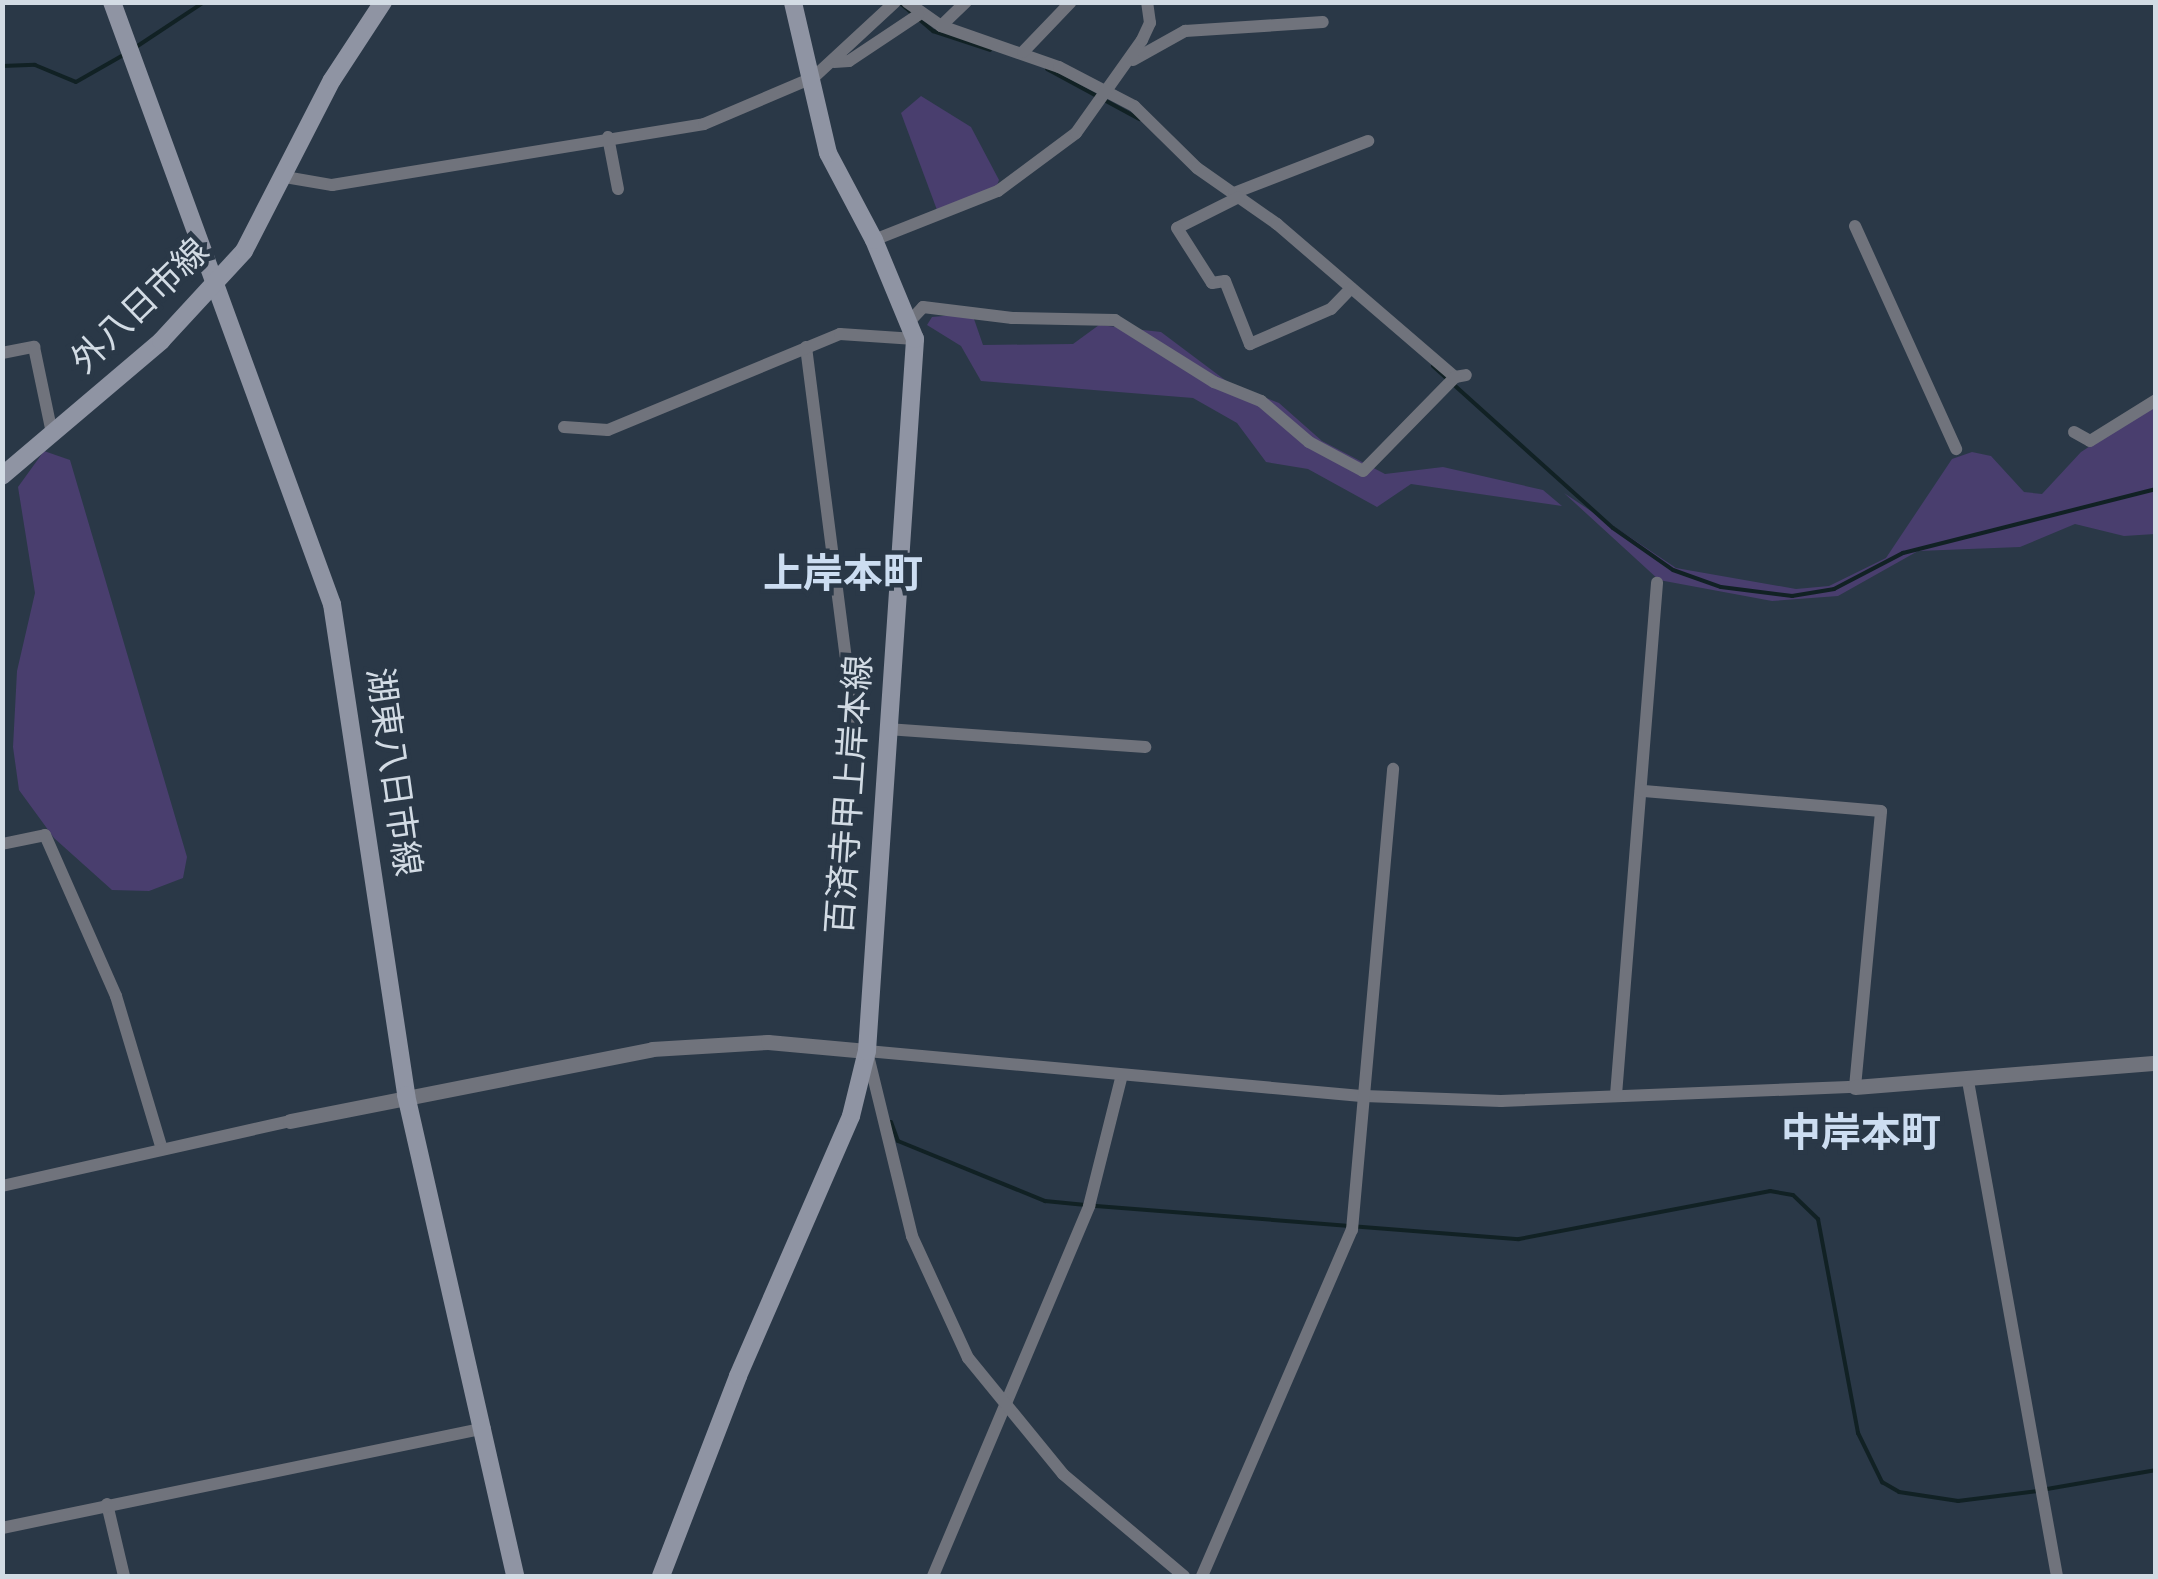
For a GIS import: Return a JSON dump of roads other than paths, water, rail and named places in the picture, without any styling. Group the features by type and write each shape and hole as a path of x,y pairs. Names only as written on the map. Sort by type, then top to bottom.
{"main road":[{"name":"湖東八日市線","path":"112,2 332,604 406,1095 485,1428 514,1576"},
{"name":"外八日市線","path":"2,476 214,288 244,251 285,178 332,80 382,2"},
{"name":"百済寺甲上岸本線","path":"665,1575 738,1376 851,1116 867,1052 913,330 874,240 828,153 814,77 793,2"}],"street":[{"path":"285,178 332,185 704,124 814,77 895,2"},
{"path":"564,427 608,430 840,334 913,330 923,308 1012,318 1115,320 1214,382 1261,401 1309,442 1363,471 1460,376 1236,195 1197,168 1144,114 1022,52 918,15 907,2"},
{"path":"942,26 966,2"},
{"path":"1022,52 1071,2"},
{"path":"874,240 998,191 1076,133 1108,93 1150,23 1147,2"},
{"path":"833,62 849,61 918,15"},
{"path":"1127,64 1185,31 1323,22"},
{"path":"608,137 618,188"},
{"path":"1351,288 1331,309 1250,344 1225,281 1212,283 1177,228 1236,195 1368,141"},
{"path":"1855,226 1956,449"},
{"path":"2,353 34,347 52,434"},
{"path":"806,347 856,735"},
{"path":"2074,432 2090,440 2156,400"},
{"path":"1616,1095 1657,583"},
{"path":"887,730 1145,747"},
{"path":"1202,1576 1352,1230 1392,769"},
{"path":"1641,791 1881,810 1855,1087"},
{"path":"2,844 46,835 116,996 162,1149"},
{"path":"2,1186 406,1095 710,1042 1364,1096 1500,1101 1855,1087 2156,1063"},
{"path":"867,1052 912,1236 968,1358 1003,1406 1064,1474 1184,1576"},
{"path":"934,1576 1089,1206 1122,1075"},
{"path":"1968,1080 2056,1576"},
{"path":"2,1528 485,1428"},
{"path":"108,1504 124,1576"}],"waterway":[{"path":"133,49 204,2"},
{"path":"899,2 933,31 990,50"},
{"path":"2,66 35,65 76,82 125,54"},
{"path":"1047,69 1139,119"},
{"path":"1433,366 1613,528 1673,570 1721,587 1792,596 1834,589 1903,553 2156,489"},
{"path":"891,1122 898,1141 1045,1201 1096,1206 1519,1239 1770,1191 1793,1195 1818,1219 1858,1433 1882,1482 1899,1492 1958,1501 2037,1491"},
{"path":"2047,1489 2156,1470"}],"district":[{"name":"上岸本町","path":"843,575"},
{"name":"中岸本町","path":"1861,1134"}]}
